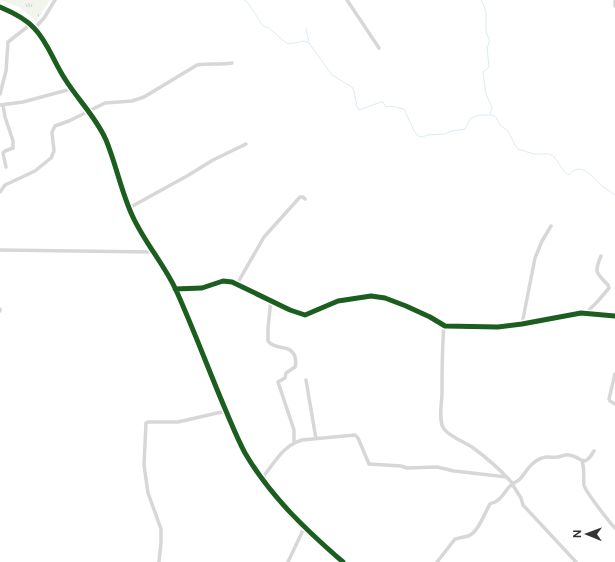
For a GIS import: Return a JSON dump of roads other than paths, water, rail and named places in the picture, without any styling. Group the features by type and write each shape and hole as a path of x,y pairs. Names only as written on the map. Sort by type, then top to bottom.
{"street":[{"path":"35,28 44,18 55,0"},
{"path":"347,0 379,48"},
{"path":"615,0 615,6"},
{"path":"0,7 16,15 35,28 49,50 60,72 100,128 129,208 140,230 176,289 243,449 262,478 304,528 343,562"},
{"path":"0,94 6,71 8,42 31,24"},
{"path":"0,192 5,185 35,171 51,158 54,151 52,132 55,126 69,121 105,103 132,101 144,97 197,65 232,63"},
{"path":"6,167 3,153 13,148 13,145 2,105 28,100 71,88"},
{"path":"129,208 213,160 246,144"},
{"path":"237,284 267,234 300,197 305,199"},
{"path":"522,324 536,258 542,241 551,226"},
{"path":"0,250 153,252"},
{"path":"586,313 609,288 596,270 601,256"},
{"path":"176,289 207,287 225,281 237,284 271,299 290,310 305,315 338,301 358,297 374,296 387,299 413,309 444,325 498,327 586,313 615,316"},
{"path":"271,299 268,341 270,344 291,350 294,353 296,364 295,367 286,373 285,378 278,382 284,395 294,430 294,443"},
{"path":"444,325 442,353 442,426 446,432 472,448 502,471 521,498 523,505 576,562"},
{"path":"615,374 610,401 615,404"},
{"path":"306,380 316,439"},
{"path":"159,562 161,542 160,529 148,493 144,469 146,423 189,420 226,411"},
{"path":"262,478 281,454 294,443 302,440 356,435 369,464 401,466 407,468 437,467 470,473 507,477"},
{"path":"582,461 589,458 594,451"},
{"path":"436,562 455,539 472,534 480,523 490,504 496,502 537,460 544,457 570,455 582,461 585,472 585,487 600,510 615,528"},
{"path":"288,562 304,528"}],"waterway":[{"path":"244,0 248,3 263,26 269,28 285,42 289,44 304,41 309,43 332,75 352,87 359,110 381,102 383,102 386,107 393,106 404,109 414,131 418,136 423,137 427,135 445,134 452,131 465,129 471,118 480,115 491,115"},
{"path":"481,0 486,11 486,32 489,40 487,47 489,67 483,72 486,94 492,107 490,114 496,117 500,125 508,131 519,150 534,154 551,155 567,174 569,175 578,169 587,172 602,186 615,195"},
{"path":"306,29 309,42"}]}
